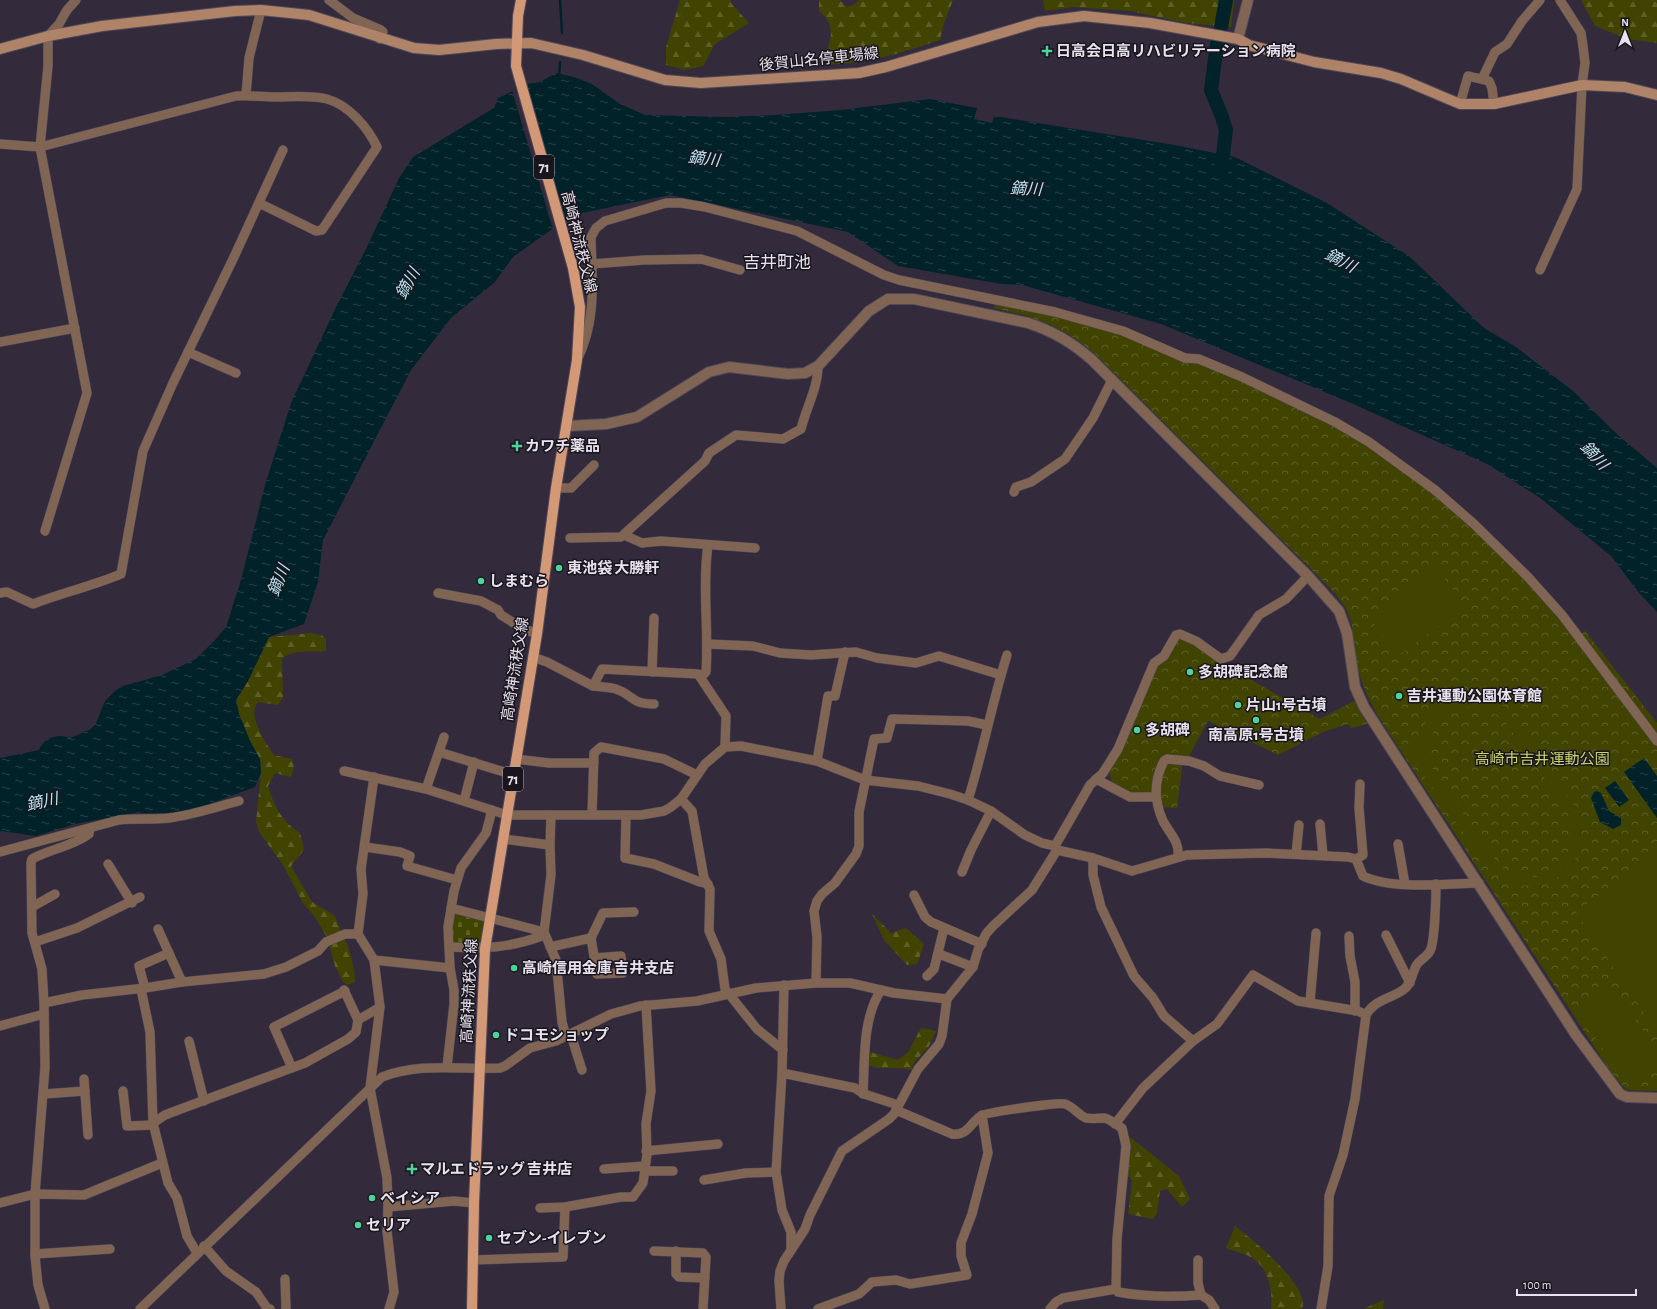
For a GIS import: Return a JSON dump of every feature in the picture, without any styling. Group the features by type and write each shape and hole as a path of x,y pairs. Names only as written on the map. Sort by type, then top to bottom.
{"main road":[{"name":"高崎神流秩父線","path":"472,1309 474,1204 485,949 489,917 537,634 556,488 577,360 580,307 569,253 519,81 516,66 521,0"},
{"name":"高崎神流秩父線","path":"517,43 528,0"},
{"name":"後賀山名停車場線","path":"0,49 48,36 153,20 261,10 309,15 330,20 406,47 430,50 531,43 555,48 666,80 702,83 859,73 886,67 1038,22 1084,16 1150,23 1238,39 1249,45 1314,62 1381,73 1401,79 1460,104 1494,104 1582,85 1625,87 1657,95"}],"street":[{"path":"45,531 87,393 40,147 48,66 48,36 59,24 67,10 76,0"},
{"path":"329,0 353,18 381,30 383,32 380,39"},
{"path":"1238,39 1248,0"},
{"path":"1482,79 1495,52 1507,44 1522,21 1540,0"},
{"path":"1540,270 1577,189 1584,62 1581,33 1560,0"},
{"path":"246,95 249,58 261,10"},
{"path":"1460,104 1468,76 1489,80 1492,88 1494,104"},
{"path":"0,144 40,147 236,96 246,95 307,96 328,99 344,108 371,134 377,147 322,230 316,230 259,203"},
{"path":"0,593 7,592 33,604 61,593 104,581 121,574 143,451 283,150"},
{"path":"577,360 586,344 589,331 593,281 591,237 596,228 605,221 666,203 681,203 705,207 797,231 884,275 899,280 1055,312 1123,331 1185,358 1199,359 1242,377 1335,422 1369,442 1435,490 1474,524 1528,577 1557,609 1657,740"},
{"path":"592,264 644,260 701,259 740,270"},
{"path":"567,426 606,424 637,417 709,372 729,367 788,374 805,373 818,366 869,311 888,299 914,298 1028,323 1047,329 1078,347 1308,576 1338,611 1347,633 1355,687 1364,707 1479,882 1576,1035 1613,1088 1620,1094 1628,1097 1657,1098"},
{"path":"0,342 75,328"},
{"path":"188,352 236,373"},
{"path":"570,538 615,538 624,535 705,461 708,453 736,435 783,439 801,429 806,408 818,380 818,366"},
{"path":"1014,492 1016,487 1031,482 1065,459 1093,418 1112,380"},
{"path":"556,488 571,488 594,466"},
{"path":"624,535 642,543 661,541 755,548"},
{"path":"701,677 706,672 708,644 705,625 705,566 708,545"},
{"path":"781,1309 779,1281 780,1271 791,1250 805,1229 810,1215 842,1151 889,1119 918,1069 939,1044 942,1036 947,999 973,968 978,950 992,926 1032,890 1090,785 1103,773 1118,749 1154,663 1164,656 1176,635 1180,634 1196,641 1222,659 1230,656 1258,615 1286,599 1308,576"},
{"path":"438,593 481,601 498,610 502,615 522,628 537,634"},
{"path":"652,672 654,618"},
{"path":"708,644 753,646 780,653 811,655 856,652 877,658 916,663 933,657 945,657 1001,675"},
{"path":"817,761 828,696 835,696 845,652"},
{"path":"968,800 1007,655"},
{"path":"533,657 547,662 593,686 616,689 642,704 654,704"},
{"path":"593,686 602,669 698,674 726,716 725,747"},
{"path":"816,983 816,937 814,911 817,901 834,883 856,854 859,846 859,812 874,739 887,738 892,719 968,721 988,725"},
{"path":"426,789 444,737"},
{"path":"592,815 594,752 597,749 608,746 625,752 664,759 697,775"},
{"path":"344,771 426,789 464,800 507,816 626,816 664,811 681,799 705,764 725,747 741,746 817,761 865,780 935,789 968,800 991,811 1025,835 1042,843 1132,871 1186,855 1267,852 1323,855 1356,859 1362,855 1359,808 1360,784"},
{"path":"439,752 514,775"},
{"path":"516,759 549,763 594,763"},
{"path":"1178,857 1176,841 1163,820 1155,797 1157,780 1162,765 1167,759 1189,761 1204,766 1220,776 1259,786"},
{"path":"464,800 474,762"},
{"path":"374,777 361,869 363,894 358,934 374,960 380,1007 370,1088 387,1178 388,1254 394,1292 389,1309"},
{"path":"1096,779 1130,797 1155,797"},
{"path":"681,799 692,811 704,878 708,884 710,895 708,926 719,953 723,982 727,994 757,1029 783,1050"},
{"path":"0,852 119,820 135,818 167,818 191,814 239,801"},
{"path":"447,1067 454,1004 448,927 451,908 457,880 462,868 486,833 492,810"},
{"path":"962,872 971,850 991,811"},
{"path":"551,815 551,875 544,932 558,968 562,1022 582,1070"},
{"path":"626,816 624,858 654,864 708,884"},
{"path":"1320,824 1323,855"},
{"path":"1296,854 1299,825"},
{"path":"45,1309 38,1285 35,1254 35,1194 44,1094 44,1003 42,969 32,933 32,859 81,840 89,834 90,828"},
{"path":"502,839 550,845"},
{"path":"1398,844 1405,884"},
{"path":"365,847 400,852 410,856 407,866 457,880"},
{"path":"1093,858 1093,875 1101,907 1131,970 1153,998 1164,1016 1193,1041"},
{"path":"1356,859 1363,876 1369,879 1405,884 1479,882"},
{"path":"108,864 132,902"},
{"path":"1321,1309 1328,1266 1329,1196 1343,1155 1355,1099 1366,1015 1369,1010 1381,1000 1404,990 1410,983 1417,964 1431,950 1436,906 1436,884"},
{"path":"32,907 56,894"},
{"path":"914,895 925,917 931,922 982,944"},
{"path":"35,942 77,928 140,897"},
{"path":"451,908 544,932"},
{"path":"594,958 591,938 603,913 634,912"},
{"path":"927,976 934,969 939,954 944,928"},
{"path":"158,929 182,982"},
{"path":"450,947 485,949 504,947 527,942 542,936 544,932"},
{"path":"1310,1002 1316,933"},
{"path":"44,1003 82,995 182,982 264,974 286,967 318,951 326,942 345,934 358,934"},
{"path":"1386,935 1410,983"},
{"path":"1350,936 1350,956 1355,982 1354,1011"},
{"path":"550,947 591,938"},
{"path":"169,953 139,966 150,1032 153,1124 162,1163 168,1183 177,1198 187,1236 226,1271 256,1292 266,1307"},
{"path":"939,954 973,968"},
{"path":"374,960 450,968"},
{"path":"1115,1124 1143,1088 1193,1041 1216,1024 1253,975 1298,1001 1354,1011 1366,1015"},
{"path":"140,1309 382,1077 407,1069 447,1067 480,1069 505,1066 530,1048 568,1036 611,1014 646,1005 697,1001 756,988 816,983 850,983 881,990 947,999"},
{"path":"784,985 783,1050 776,1172 782,1210 791,1232 791,1250"},
{"path":"863,1094 868,1031 875,1000 881,990"},
{"path":"123,1091 127,1126 153,1124 164,1115 204,1102 305,1063 348,1039 356,1032 358,1020 344,991 274,1027 292,1068"},
{"path":"540,1208 565,1207 621,1197 633,1197 643,1184 646,1151 646,1124 651,1091 646,1005"},
{"path":"358,1020 380,1007"},
{"path":"0,1026 44,1014"},
{"path":"189,1041 204,1102"},
{"path":"782,1073 848,1086 863,1094 897,1107 952,1134 958,1135 965,1132 982,1115 1010,1109 1066,1104 1084,1117 1105,1118 1122,1128 1126,1146 1117,1239 1116,1289"},
{"path":"84,1079 88,1135"},
{"path":"44,1094 85,1090"},
{"path":"818,1309 859,1294 872,1282 896,1280 910,1284 967,1275 961,1256 961,1243 972,1214 988,1153 982,1115"},
{"path":"646,1151 718,1144"},
{"path":"0,1204 35,1194 84,1195 162,1163"},
{"path":"604,1169 673,1171"},
{"path":"704,1180 746,1173 776,1172"},
{"path":"388,1207 454,1201 474,1204"},
{"path":"473,1260 563,1256 565,1207"},
{"path":"35,1254 110,1249"},
{"path":"654,1251 702,1253 706,1257 703,1309"},
{"path":"676,1251 676,1274 679,1277 705,1278"},
{"path":"1198,1260 1198,1283 1201,1295"},
{"path":"285,1279 286,1309"},
{"path":"1050,1309 1056,1302 1063,1298 1116,1289 1118,1292 1132,1295 1177,1297 1201,1295 1209,1300 1215,1309"}],"green space":[{"path":"680,0 731,0 730,2 749,23 715,44 703,66 685,70 666,65 666,47"},
{"path":"819,0 840,0 847,7 855,4 859,0 953,0 944,23 940,40 872,60 844,64 830,64 826,53 830,41 831,30 827,20 819,11"},
{"path":"1043,0 1234,0 1231,27 1187,23 1130,11 1073,7 1045,11"},
{"path":"1581,0 1657,0 1657,43 1627,39 1595,26"},
{"name":"高崎市吉井運動公園","path":"997,299 1055,311 1283,393 1437,489 1581,635 1585,631 1657,723 1657,1091 1627,1090 1612,1074 1378,716 1367,695 1359,673 1351,621 1337,596 1096,355 1072,336 1049,324 1024,315 994,308"},
{"path":"1436,567 1465,606 1398,656 1369,617"},
{"path":"311,633 323,636 326,639 326,651 297,652 292,653 282,659 283,697 278,705 258,702 254,714 258,729 274,755 292,759 294,767 291,777 275,773 268,786 273,801 283,818 300,833 304,850 291,866 312,902 334,915 349,949 355,982 347,985 342,980 335,966 327,937 315,917 303,903 283,865 259,832 256,822 261,773 260,759 250,741 239,714 236,700 248,681 269,637"},
{"path":"1180,637 1216,660 1320,719 1354,701 1367,724 1351,728 1348,724 1323,732 1278,755 1208,721 1188,758 1183,759 1177,808 1160,807 1149,796 1132,796 1112,784 1109,769 1156,665"},
{"path":"1467,695 1483,697 1493,700 1507,709 1577,810 1581,836 1579,848 1575,859 1569,868 1560,876 1548,882 1535,885 1516,885 1508,883 1496,875 1484,863 1408,752 1420,744 1424,726 1434,712 1458,697","holes":["1470,706 1484,708 1504,720 1569,812 1573,830 1571,847 1564,860 1554,870 1540,876 1526,877 1511,872 1496,861 1432,768 1430,761 1430,739 1437,726 1447,715"]},
{"path":"1657,851 1657,1032 1576,912"},
{"path":"452,913 484,918 480,946 452,944"},
{"path":"872,914 891,933 906,928 924,944 917,964 907,965 884,940"},
{"path":"1613,986 1657,1052 1657,1064 1627,1084 1577,1011"},
{"path":"921,1028 936,1031 929,1046 913,1064 912,1070 901,1068 879,1068 868,1065 870,1052 898,1060 909,1051"},
{"path":"1125,1133 1179,1176 1190,1199 1182,1207 1167,1189 1160,1191 1157,1213 1153,1219 1128,1214 1132,1181 1130,1177 1119,1174"},
{"path":"1235,1226 1266,1252 1289,1276 1298,1289 1302,1300 1302,1309 1271,1309 1271,1290 1267,1276 1260,1264 1248,1256 1226,1248"},
{"path":"1384,1300 1383,1309 1365,1309 1365,1308"}],"water":[{"name":"鏑川","path":"556,73 574,77 592,84 620,104 645,115 727,117 774,115 841,110 930,99 977,108 974,119 992,123 994,116 1175,145 1235,157 1327,203 1409,256 1484,328 1516,347 1573,391 1618,435 1657,468 1657,612 1639,593 1611,556 1540,498 1487,464 1351,403 1161,324 1022,285 1001,284 898,266 848,232 670,195 572,215 513,257 495,282 451,318 411,370 323,540 318,582 304,624 269,637 248,681 236,700 239,714 250,741 260,759 261,773 255,787 193,810 170,813 139,812 75,824 36,836 0,831 0,758 39,750 44,742 52,737 61,736 70,738 91,729 96,723 105,701 116,690 123,686 162,675 196,659 226,627 241,580 265,485 291,403 399,178 413,157 494,108 498,98 528,84 540,82"},
{"path":"1644,758 1657,776 1657,818 1624,772"},
{"path":"1615,781 1629,800 1619,807 1605,788"},
{"path":"1597,791 1601,793 1609,811 1621,818 1621,825 1613,829 1600,822 1591,798 1594,792"}],"pier":[{"path":"525,83 565,222 553,230 512,90"}],"waterway":[{"path":"560,0 562,33"},
{"path":"1221,27 1226,0"},
{"path":"1217,44 1211,90 1226,130 1221,172"},
{"path":"559,77 560,62"}],"place":[{"name":"日高会日高リハビリテーション病院","path":"1047,51"},
{"name":"カワチ薬品","path":"517,446"},
{"name":"東池袋 大勝軒","path":"559,568"},
{"name":"しまむら","path":"481,581"},
{"name":"多胡碑記念館","path":"1190,672"},
{"name":"吉井運動公園体育館","path":"1399,696"},
{"name":"片山1号古墳","path":"1238,705"},
{"name":"南高原1号古墳","path":"1256,720"},
{"name":"多胡碑","path":"1137,730"},
{"name":"高崎信用金庫 吉井支店","path":"514,968"},
{"name":"ドコモショップ","path":"496,1035"},
{"name":"マルエドラッグ 吉井店","path":"412,1169"},
{"name":"ベイシア","path":"372,1198"},
{"name":"セリア","path":"358,1225"},
{"name":"セブン-イレブン","path":"489,1238"}],"district":[{"name":"吉井町池","path":"777,262"}]}
